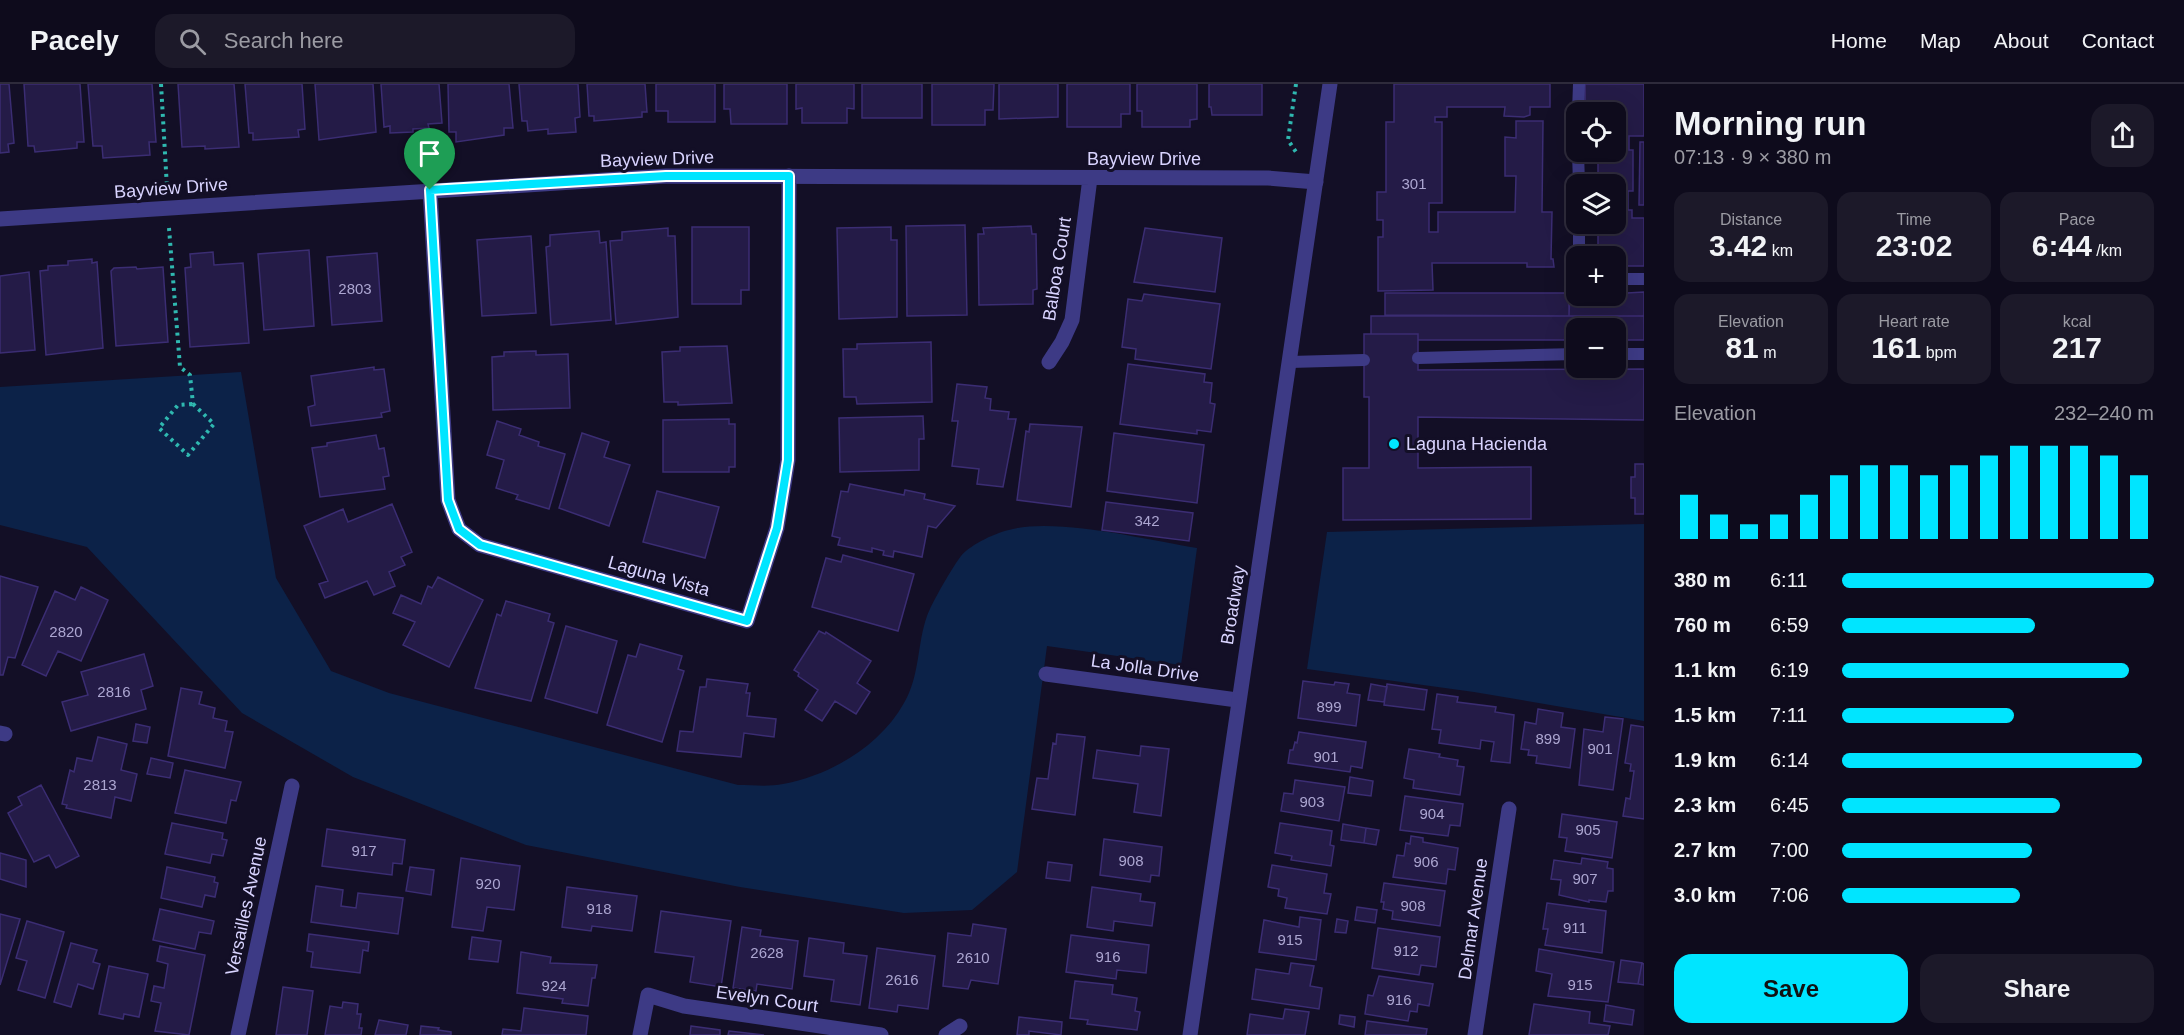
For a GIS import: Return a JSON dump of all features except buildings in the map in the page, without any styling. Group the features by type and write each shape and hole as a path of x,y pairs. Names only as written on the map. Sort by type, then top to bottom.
{"street":[{"name":"Broadway","path":"1190,1035 1237,700 1290,362 1330,84"},
{"name":"Bayview Drive","path":"0,219 666,176 1268,178 1316,182"},
{"name":"Laguna Vista","path":"430,190 448,500 459,529 480,545 747,621 777,528 788,460 789,176"},
{"name":"Balboa Court","path":"1048,362 1062,342 1072,320 1090,178"},
{"name":"La Jolla Drive","path":"1046,674 1237,700"},
{"name":"Versailles Avenue","path":"237,1035 292,786"},
{"name":"Delmar Avenue","path":"1475,1035 1509,809"},
{"name":"Evelyn Court","path":"640,1035 648,995 684,1006 881,1035"},
{"path":"946,1035 960,1026"}],"lane":[{"path":"1578,102 1579,84"},
{"path":"1626,279 1644,279"},
{"path":"1418,358 1566,354"},
{"path":"1626,354 1644,354"},
{"path":"1290,362 1364,360"}],"path":[{"path":"161,84 180,367 190,375 192,404 214,424 188,455 159,428 178,405 192,404"},
{"path":"1296,84 1288,140 1316,182"}],"water":[{"path":"241,372 276,578 331,671 389,693 738,785 772,785 801,780 836,766 852,756 882,733 894,718 904,703 913,682 929,610 961,556 971,547 992,536 1032,526 1104,531 1197,548 1181,665 1047,646 1017,872 972,910 904,913 740,887 526,845 353,777 242,713 87,547 0,525 0,387"},
{"path":"1644,524 1644,721 1474,692 1307,669 1327,532"}],"place":[{"name":"Laguna Hacienda","path":"1394,444"}],"route":[{"path":"666,176 789,176 788,460 777,528 747,621 480,545 459,529 448,500 430,190 666,176"}]}
